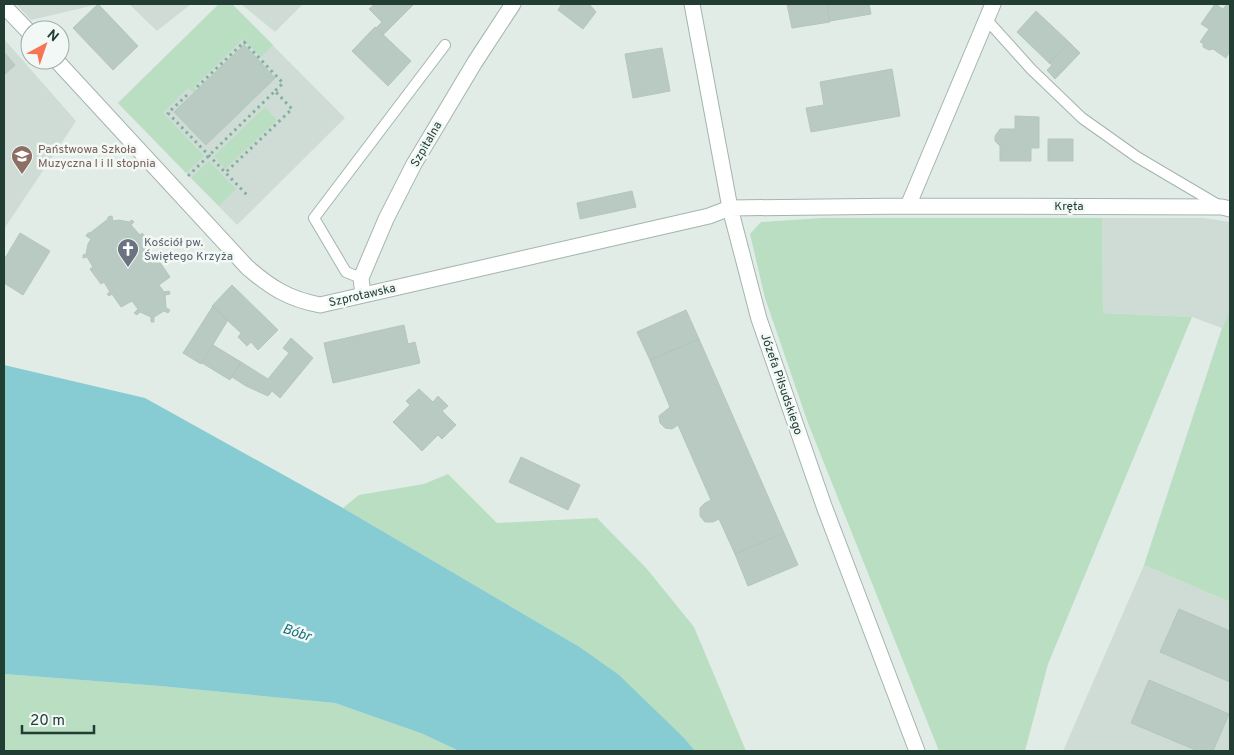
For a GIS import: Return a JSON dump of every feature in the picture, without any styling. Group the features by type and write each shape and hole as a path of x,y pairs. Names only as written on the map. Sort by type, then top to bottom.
{"street":[{"name":"Szpitalna","path":"363,295 361,278 386,219 414,164 475,62 513,4"},
{"name":"Józefa Piłsudskiego","path":"692,4 730,208 760,319 824,506 917,751"},
{"path":"908,206 993,4"},
{"path":"4,6 20,23"},
{"name":"Szprotawska","path":"65,70 247,267 267,284 298,300 320,305 709,216 730,208"},
{"name":"Kręta","path":"730,208 908,206 1226,208"}],"lane":[{"path":"986,19 1031,70 1082,118 1137,157 1226,208"},
{"path":"361,278 346,272 314,218 445,45"}],"path":[{"path":"174,188 283,83 244,42 197,87"},
{"path":"226,173 292,109 275,91"},
{"path":"187,95 168,113 248,196"}],"shaded area":[{"path":"16,4 99,4 31,20"},
{"path":"129,4 191,4 157,31"},
{"path":"219,4 232,4 345,118 237,225 118,103"},
{"path":"241,4 303,4 275,32"},
{"name":"Państwowa Szkoła Muzyczna I i II stopnia","path":"4,39 20,57 20,70 31,70 76,121 4,229"},
{"path":"1102,218 1204,218 1230,222 1230,310 1222,328 1192,317 1103,313"},
{"path":"1144,565 1230,602 1230,751 1063,751"}],"green space":[{"path":"219,4 232,4 273,45 261,57 243,39 194,87 197,91 194,93 188,88 163,113 204,156 186,173 118,103"},
{"path":"265,107 277,120 225,169 214,156"},
{"path":"209,161 236,189 219,206 191,178"},
{"path":"822,218 1102,218 1103,313 1192,317 1048,664 1025,751 939,751 808,423 765,298 750,234 761,222"},
{"path":"1230,310 1230,602 1144,565 1222,328"},
{"path":"448,474 497,523 597,518 647,569 694,627 746,751 695,751 685,739 578,646 343,508 359,495 424,484"},
{"path":"4,674 160,686 335,703 423,734 459,751 4,751"}],"water":[{"name":"Bóbr","path":"4,365 145,398 343,508 578,646 619,675 695,751 459,751 423,734 335,703 160,686 4,674"}],"building":[{"path":"98,4 138,46 113,70 73,28"},
{"path":"375,4 414,4 383,35 376,28 382,22 369,9"},
{"path":"562,4 589,4 596,12 583,29 558,10"},
{"path":"787,4 827,4 830,22 792,28"},
{"path":"827,4 869,4 871,14 830,21"},
{"path":"1215,4 1223,9 1227,4 1230,4 1230,51 1226,58 1213,49 1209,50 1203,47 1203,43 1200,42 1209,29 1201,24"},
{"path":"1036,11 1069,42 1049,63 1017,32"},
{"path":"375,27 411,61 388,86 352,51"},
{"path":"1069,42 1080,53 1055,79 1047,70 1052,65 1049,63"},
{"path":"244,45 275,78 206,145 174,112"},
{"path":"662,48 670,91 633,98 625,54"},
{"path":"4,52 15,65 4,75"},
{"path":"892,69 900,116 811,132 806,108 824,105 820,82"},
{"path":"1015,116 1039,117 1039,148 1031,148 1031,161 1000,161 1000,146 995,141 995,136 1000,129 1015,129"},
{"path":"1048,139 1073,139 1073,161 1048,161"},
{"path":"632,191 636,207 580,219 577,203"},
{"name":"Kościół pw. Świętego Krzyża","path":"112,216 113,221 129,222 132,220 134,222 131,225 140,235 142,233 153,247 150,249 157,259 160,257 161,260 159,261 170,277 159,285 164,292 169,291 170,294 165,295 166,308 170,310 168,313 164,311 154,317 154,322 151,322 151,317 140,312 137,315 134,313 138,309 132,301 121,307 112,294 109,296 107,294 110,292 104,282 101,284 90,269 93,267 87,257 83,258 91,239 86,236 88,233"},
{"path":"20,233 50,251 23,295 4,283 4,260"},
{"path":"232,285 278,330 258,350 251,342 247,346 238,337 241,333 212,306"},
{"path":"213,306 228,320 201,364 183,353"},
{"path":"686,310 699,339 650,360 637,332"},
{"path":"404,325 408,344 415,342 420,363 333,383 324,343"},
{"path":"291,338 313,358 280,398 272,391 268,396 232,377 241,362 268,379 289,353 283,348"},
{"path":"699,339 784,533 735,554 719,519 713,522 705,522 700,516 700,508 711,500 678,425 672,429 665,428 660,423 659,416 670,407 650,360"},
{"path":"213,345 241,362 230,380 202,363"},
{"path":"419,389 433,402 438,396 448,406 442,411 456,425 442,439 438,435 422,451 393,422 410,405 406,401"},
{"path":"521,457 580,485 568,510 509,482"},
{"path":"784,533 798,565 748,586 735,554"},
{"path":"1179,609 1230,631 1230,682 1160,652"},
{"path":"1149,680 1229,714 1213,751 1198,751 1131,723"}],"place":[{"name":"Państwowa Szkoła Muzyczna I i II stopnia","path":"22,175"},
{"name":"Kościół pw. Świętego Krzyża","path":"128,268"}]}
